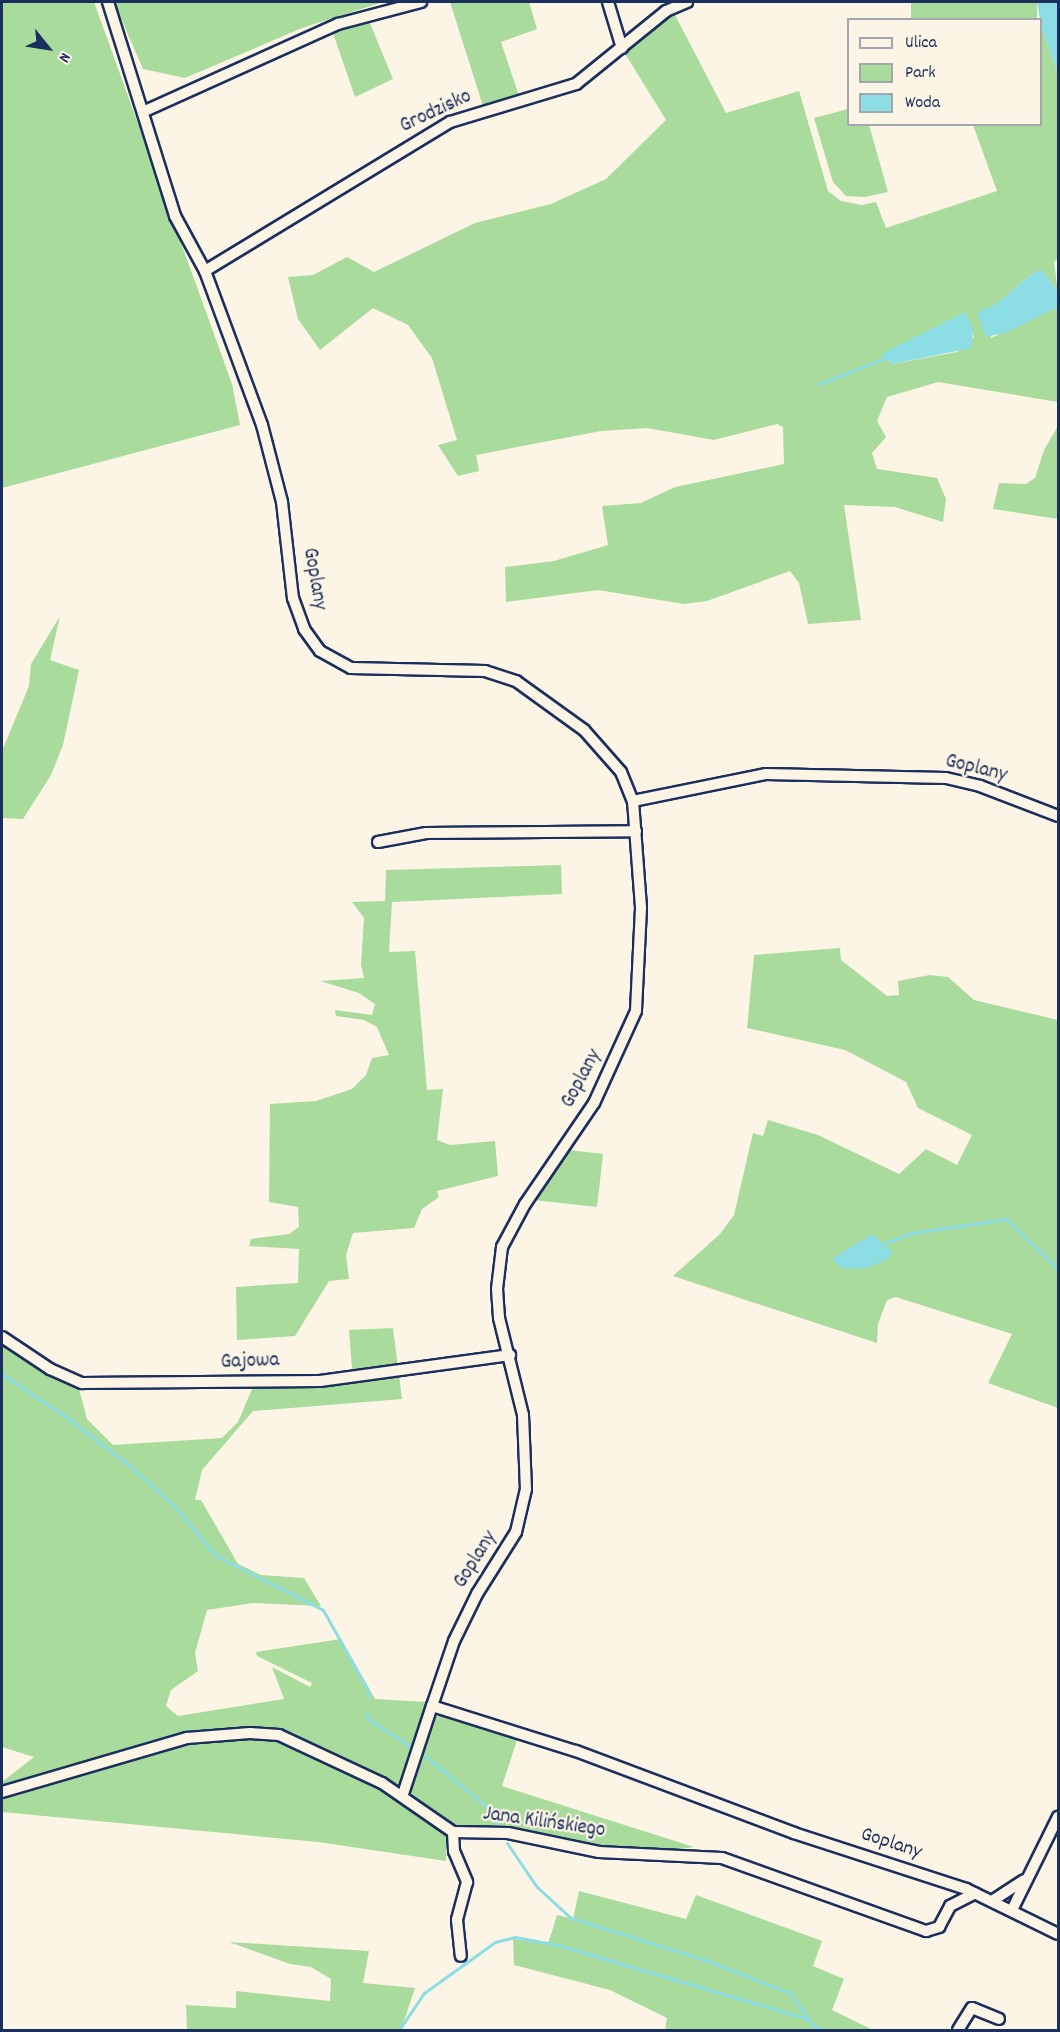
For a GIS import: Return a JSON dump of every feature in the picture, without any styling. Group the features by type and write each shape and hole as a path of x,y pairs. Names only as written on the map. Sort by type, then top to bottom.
{"street":[{"path":"108,2 145,111 175,216 205,272"},
{"path":"145,111 338,24 421,2"},
{"path":"608,2 622,48"},
{"name":"Grodzisko","path":"205,272 424,136 481,111 553,94 576,84 666,11 687,2"},
{"name":"Goplany","path":"205,272 262,425 282,501 293,597 304,629 320,651 351,668 485,671 516,681 563,712 599,745 621,772 633,801 641,921 636,1011 594,1103 525,1204 502,1247 497,1289 499,1318 523,1415 527,1465 522,1515 516,1532 477,1594 454,1641 432,1706 576,1751 777,1827 975,1893 1059,1934"},
{"name":"Goplany","path":"633,801 766,774 946,778 980,786 1059,816"},
{"path":"378,842 426,833 636,831"},
{"name":"Gajowa","path":"2,1337 50,1369 82,1383 320,1381 510,1355"},
{"path":"403,1794 432,1706"},
{"name":"Jana Kilińskiego","path":"2,1792 187,1738 250,1733 291,1739 403,1794 453,1832 508,1833 599,1852 705,1855 926,1931 939,1928 950,1906 969,1899 975,1893"},
{"path":"1012,1910 1024,1880 1059,1817"},
{"path":"453,1832 454,1851 467,1882 457,1920 460,1956"},
{"path":"992,1901 1024,1880"},
{"path":"958,2031 972,2008 999,2019"}],"green space":[{"path":"2,2 94,2 232,384 240,425 2,488"},
{"path":"114,2 383,2 302,28 185,78 143,69"},
{"path":"450,2 529,2 537,29 501,42 519,96 483,106"},
{"path":"911,2 1037,2 1037,18 911,18"},
{"path":"674,13 726,113 799,91 828,191 841,201 862,205 876,202 886,228 997,191 973,126 1042,126 1042,28 1058,74 1058,259 1054,262 1058,292 1043,271 1036,271 996,304 991,338 1058,307 1058,402 938,382 887,397 877,421 886,437 872,453 877,469 937,478 946,499 943,522 895,507 844,505 861,620 808,624 799,583 790,571 707,601 684,604 598,590 506,602 505,567 554,561 608,545 602,506 641,503 675,487 784,464 783,427 777,424 714,440 647,428 601,431 476,455 479,471 458,476 438,445 457,440 432,358 408,325 373,308 320,350 298,319 288,277 313,275 347,257 374,272 475,223 551,204 606,179 666,120 624,52","holes":["965,312 974,337 957,352 892,364 882,354"]},
{"path":"369,21 393,79 355,97 332,30"},
{"path":"847,109 847,126 869,126 888,192 865,197 846,196 833,182 814,118"},
{"path":"1058,426 1058,519 993,509 999,483 1026,484 1035,478 1044,450"},
{"path":"60,616 50,660 79,670 63,745 51,775 23,819 2,818 2,751 29,686 31,664"},
{"path":"561,865 562,894 392,902 389,952 415,951 427,1090 443,1089 437,1140 450,1145 495,1141 498,1176 437,1191 439,1197 422,1209 414,1228 353,1233 346,1255 349,1279 329,1281 295,1336 237,1340 236,1287 298,1283 299,1249 249,1246 251,1239 289,1234 299,1227 298,1207 269,1202 270,1104 316,1101 352,1089 366,1075 372,1058 389,1055 377,1027 364,1020 336,1016 335,1010 372,1015 375,1004 359,993 320,981 364,978 361,965 364,918 352,902 385,901 386,870"},
{"path":"840,948 841,960 887,996 899,995 898,981 930,975 948,977 974,1000 1058,1020 1058,1408 988,1383 1012,1334 896,1297 887,1300 878,1324 877,1343 673,1276 720,1234 734,1215 753,1133 763,1136 768,1120 818,1135 899,1174 926,1149 957,1165 972,1135 918,1108 906,1082 845,1050 747,1028 754,955"},
{"path":"569,1150 603,1154 597,1207 534,1200"},
{"path":"393,1328 402,1399 253,1411 202,1470 195,1500 201,1500 238,1564 261,1575 304,1578 321,1606 253,1603 207,1610 195,1653 198,1671 171,1690 166,1706 178,1716 284,1699 272,1667 310,1687 312,1683 257,1656 256,1652 341,1639 375,1699 426,1702 397,1795 404,1805 446,1835 446,1861 318,1842 2,1812 2,1782 34,1757 2,1747 2,1340 78,1385 87,1419 113,1445 222,1438 238,1422 255,1382 353,1380 349,1330"},
{"path":"443,1714 518,1737 502,1786 694,1847 662,1852 599,1849 504,1827 459,1828 446,1823 415,1801 411,1793 432,1719"},
{"path":"579,1891 686,1919 696,1895 822,1941 813,1966 844,1979 832,2010 873,2030 665,2030 667,2018 610,1990 514,1965 513,1939 548,1944 557,1915 573,1919"},
{"path":"229,1942 369,1951 363,1983 415,1988 401,2030 187,2030 186,2005 236,2008 236,1991 330,2001 331,1979 311,1967 290,1964"}],"water":[{"path":"1037,2 1058,2 1058,74 1042,28 1042,18 1040,18"},
{"path":"1036,271 1043,271 1058,292 1058,307 1008,332 986,337 977,313 996,304"},
{"path":"965,312 973,329 972,348 892,364 881,354"},
{"path":"872,1234 892,1252 888,1259 867,1268 843,1269 832,1259"}],"waterway":[{"path":"819,384 885,358"},
{"path":"883,1244 911,1233 1006,1219 1058,1269"},
{"path":"2,1374 62,1414 130,1466 176,1508 215,1555 323,1610 368,1690 368,1698"},
{"path":"367,1712 367,1718 411,1747"},
{"path":"425,1756 491,1810 497,1827"},
{"path":"507,1843 537,1887 571,1918 705,1960 790,1993 812,2025 823,2030"},
{"path":"399,2030 424,1993 495,1942 515,1937 558,1945 808,2019"}]}
